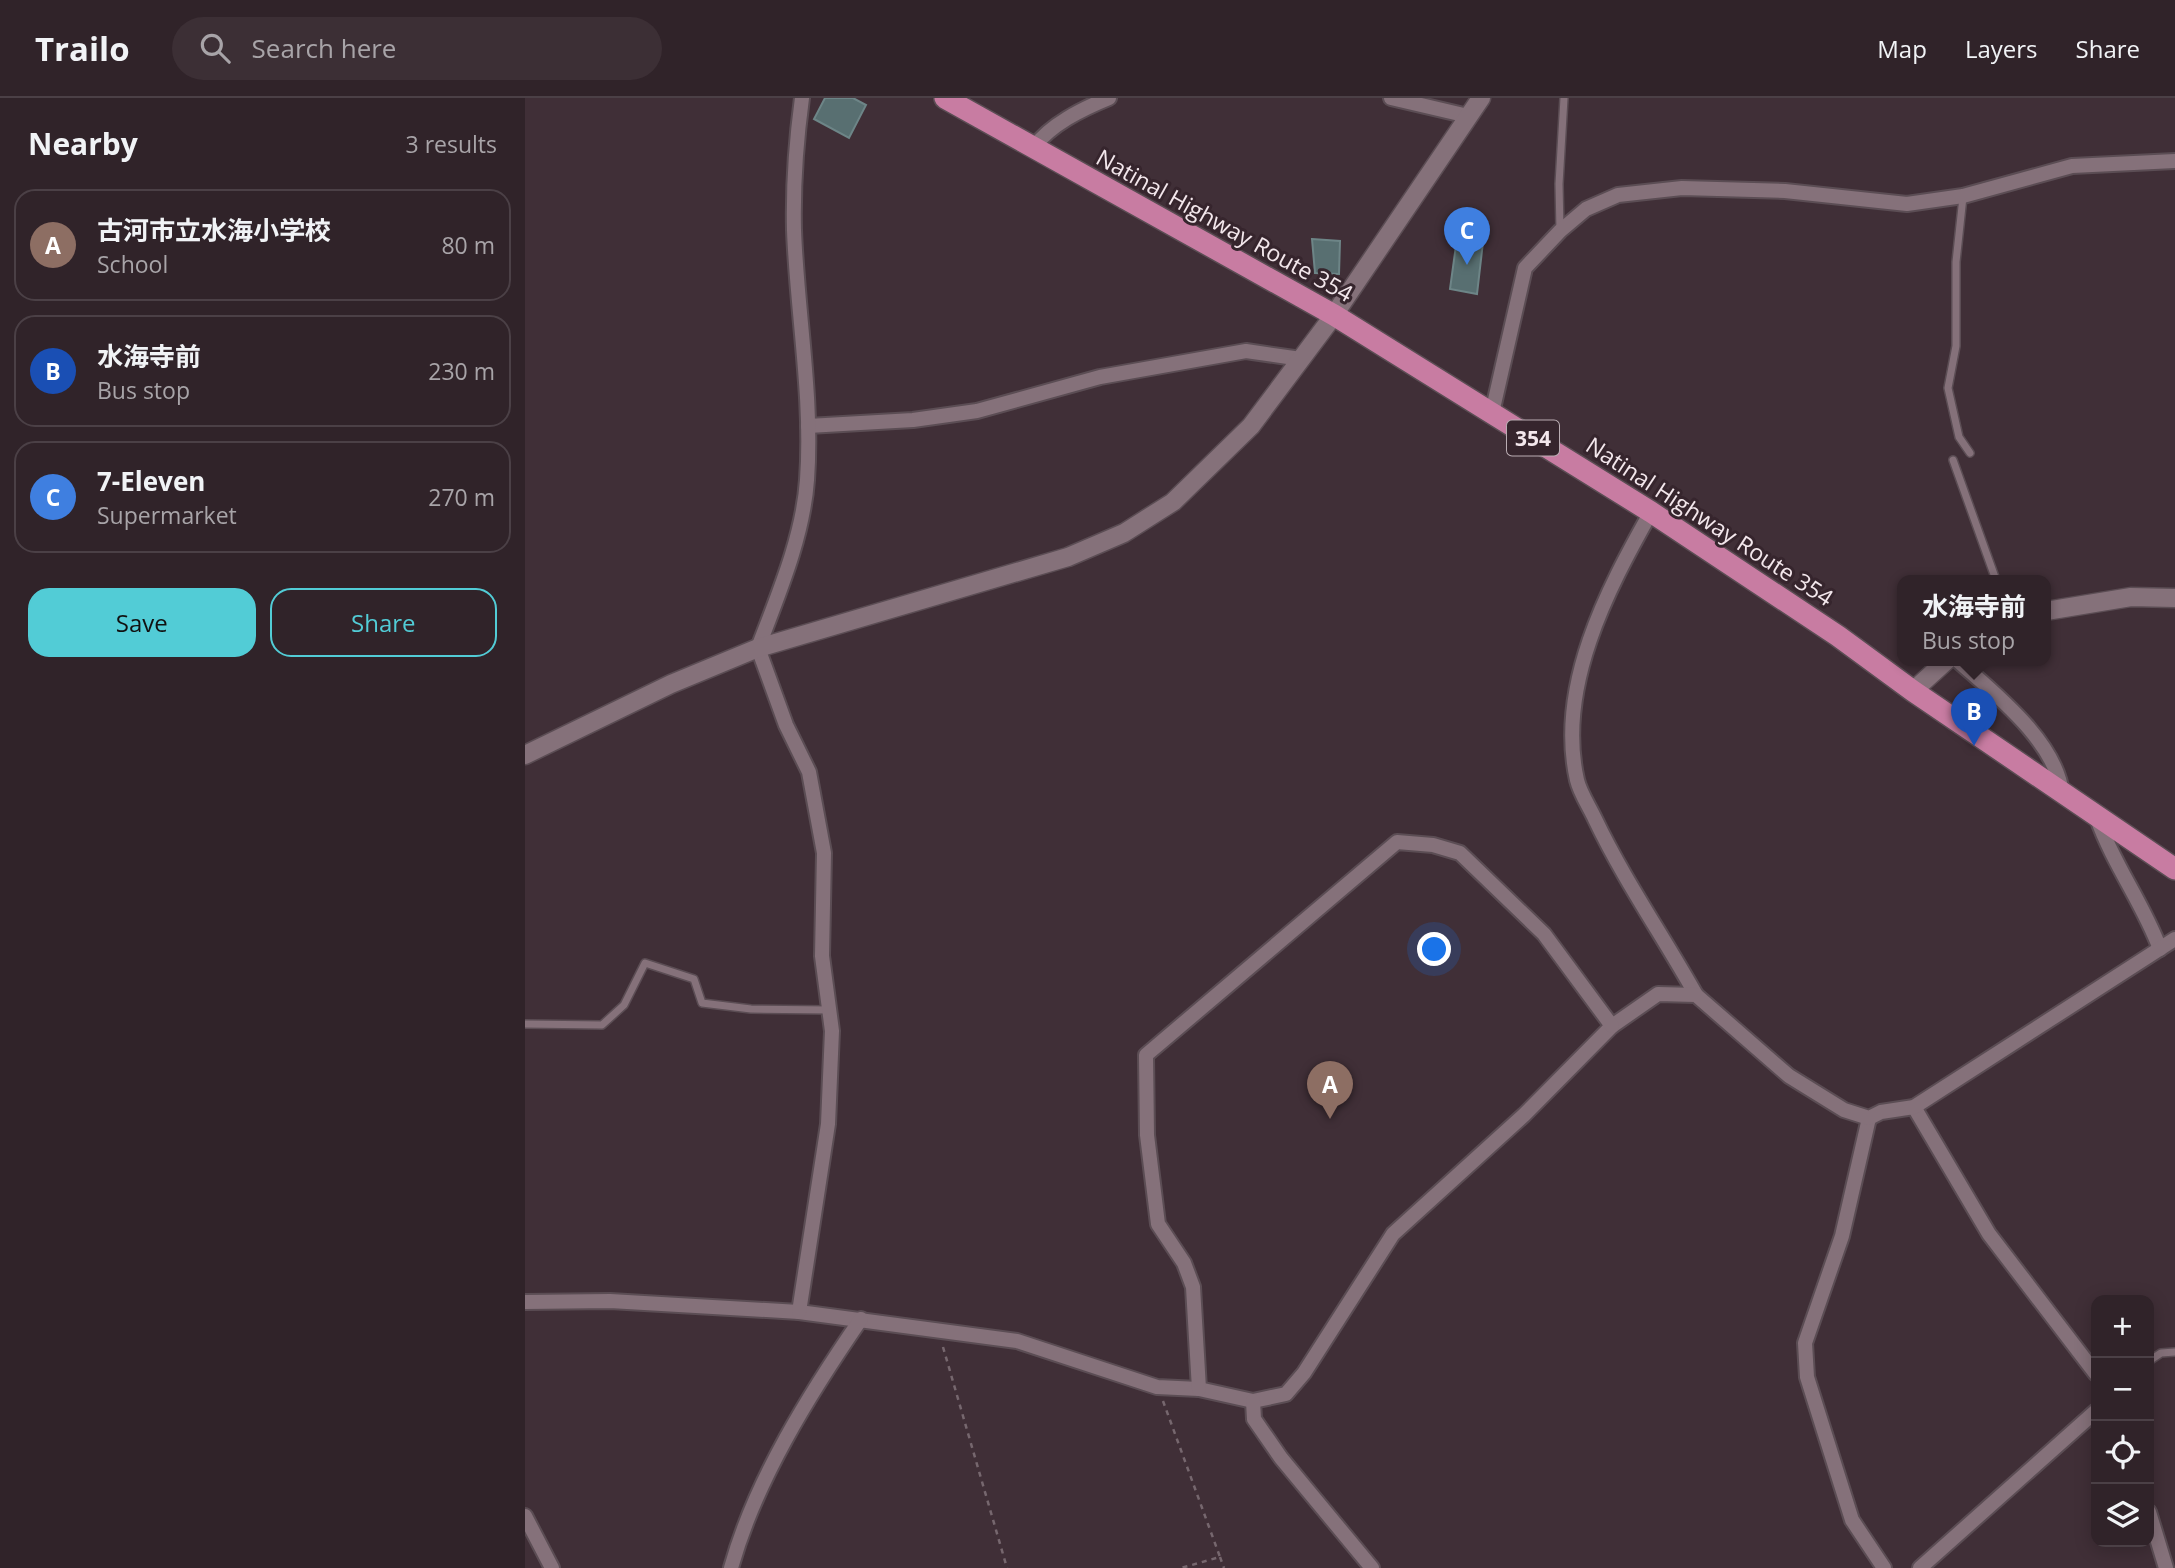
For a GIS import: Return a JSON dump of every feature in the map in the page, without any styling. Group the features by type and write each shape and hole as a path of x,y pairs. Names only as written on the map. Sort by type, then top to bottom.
{"highway":[{"name":"Natinal Highway Route 354","path":"945,98 1334,315 1492,412 1651,512 1838,636 1913,691 2175,869"}],"street":[{"path":"799,1312 828,1124 832,1031 822,956 824,853 812,786 758,648 784,580 807,483 808,426 794,232 794,187 802,98"},
{"path":"1033,148 1040,138 1061,123 1109,98"},
{"path":"1391,98 1468,116"},
{"path":"525,755 671,684 758,648 1068,557 1124,533 1173,502 1251,426 1334,315 1481,98"},
{"path":"1492,412 1525,268 1560,231 1586,209 1618,195 1643,190 1682,188 1785,191 1907,204 1963,196 2046,176 2072,166 2175,161"},
{"path":"808,426 913,420 977,411 1100,377 1246,351 1301,359"},
{"path":"1651,512 1621,566 1594,626 1583,668 1572,731 1578,781 1607,843 1696,995 1789,1076 1844,1110 1869,1118 1881,1112 1914,1107 2175,939"},
{"path":"2051,610 2131,597 2175,598"},
{"path":"1913,691 1940,666"},
{"path":"1963,666 2018,717 2050,756 2061,780 2062,794"},
{"path":"2097,818 2105,840 2152,926 2160,949"},
{"path":"1199,1389 1193,1287 1184,1263 1158,1224 1147,1135 1146,1055 1397,842 1433,845 1460,853 1544,934 1612,1026"},
{"path":"525,1302 610,1301 799,1312 861,1319 1017,1341 1157,1387 1199,1389 1253,1401 1286,1394 1304,1373 1394,1234 1524,1115 1612,1026 1658,995 1696,995"},
{"path":"1914,1107 1989,1234 2091,1367"},
{"path":"1869,1118 1842,1236 1805,1343 1807,1377 1848,1507 1884,1568"},
{"path":"731,1568 768,1475 815,1386 861,1319"},
{"path":"1253,1401 1254,1419 1282,1458 1372,1568"},
{"path":"1920,1568 2091,1415"},
{"path":"525,1516 552,1568"},
{"path":"2154,1528 2166,1568"}],"lane":[{"path":"1560,231 1559,184 1564,98"},
{"path":"1963,196 1956,262 1956,346 1948,388 1959,437 1969,453"},
{"path":"1952,460 1994,575"},
{"path":"525,1024 602,1025 624,1004 645,963 694,978 702,1003 751,1009 829,1010"},
{"path":"2154,1358 2161,1353 2175,1352"}],"path":[{"path":"938,1330 1007,1568"},
{"path":"1157,1387 1224,1568"},
{"path":"1181,1568 1220,1557"}],"building":[{"path":"825,98 853,98 866,105 849,138 814,119"},
{"path":"1457,238 1483,242 1477,294 1450,289"},
{"path":"1312,239 1340,241 1339,274 1315,273"}],"place":[{"name":"7-Eleven","path":"1467,265"},
{"name":"水海寺前","path":"1974,746"},
{"name":"古河市立水海小学校","path":"1330,1119"}]}
